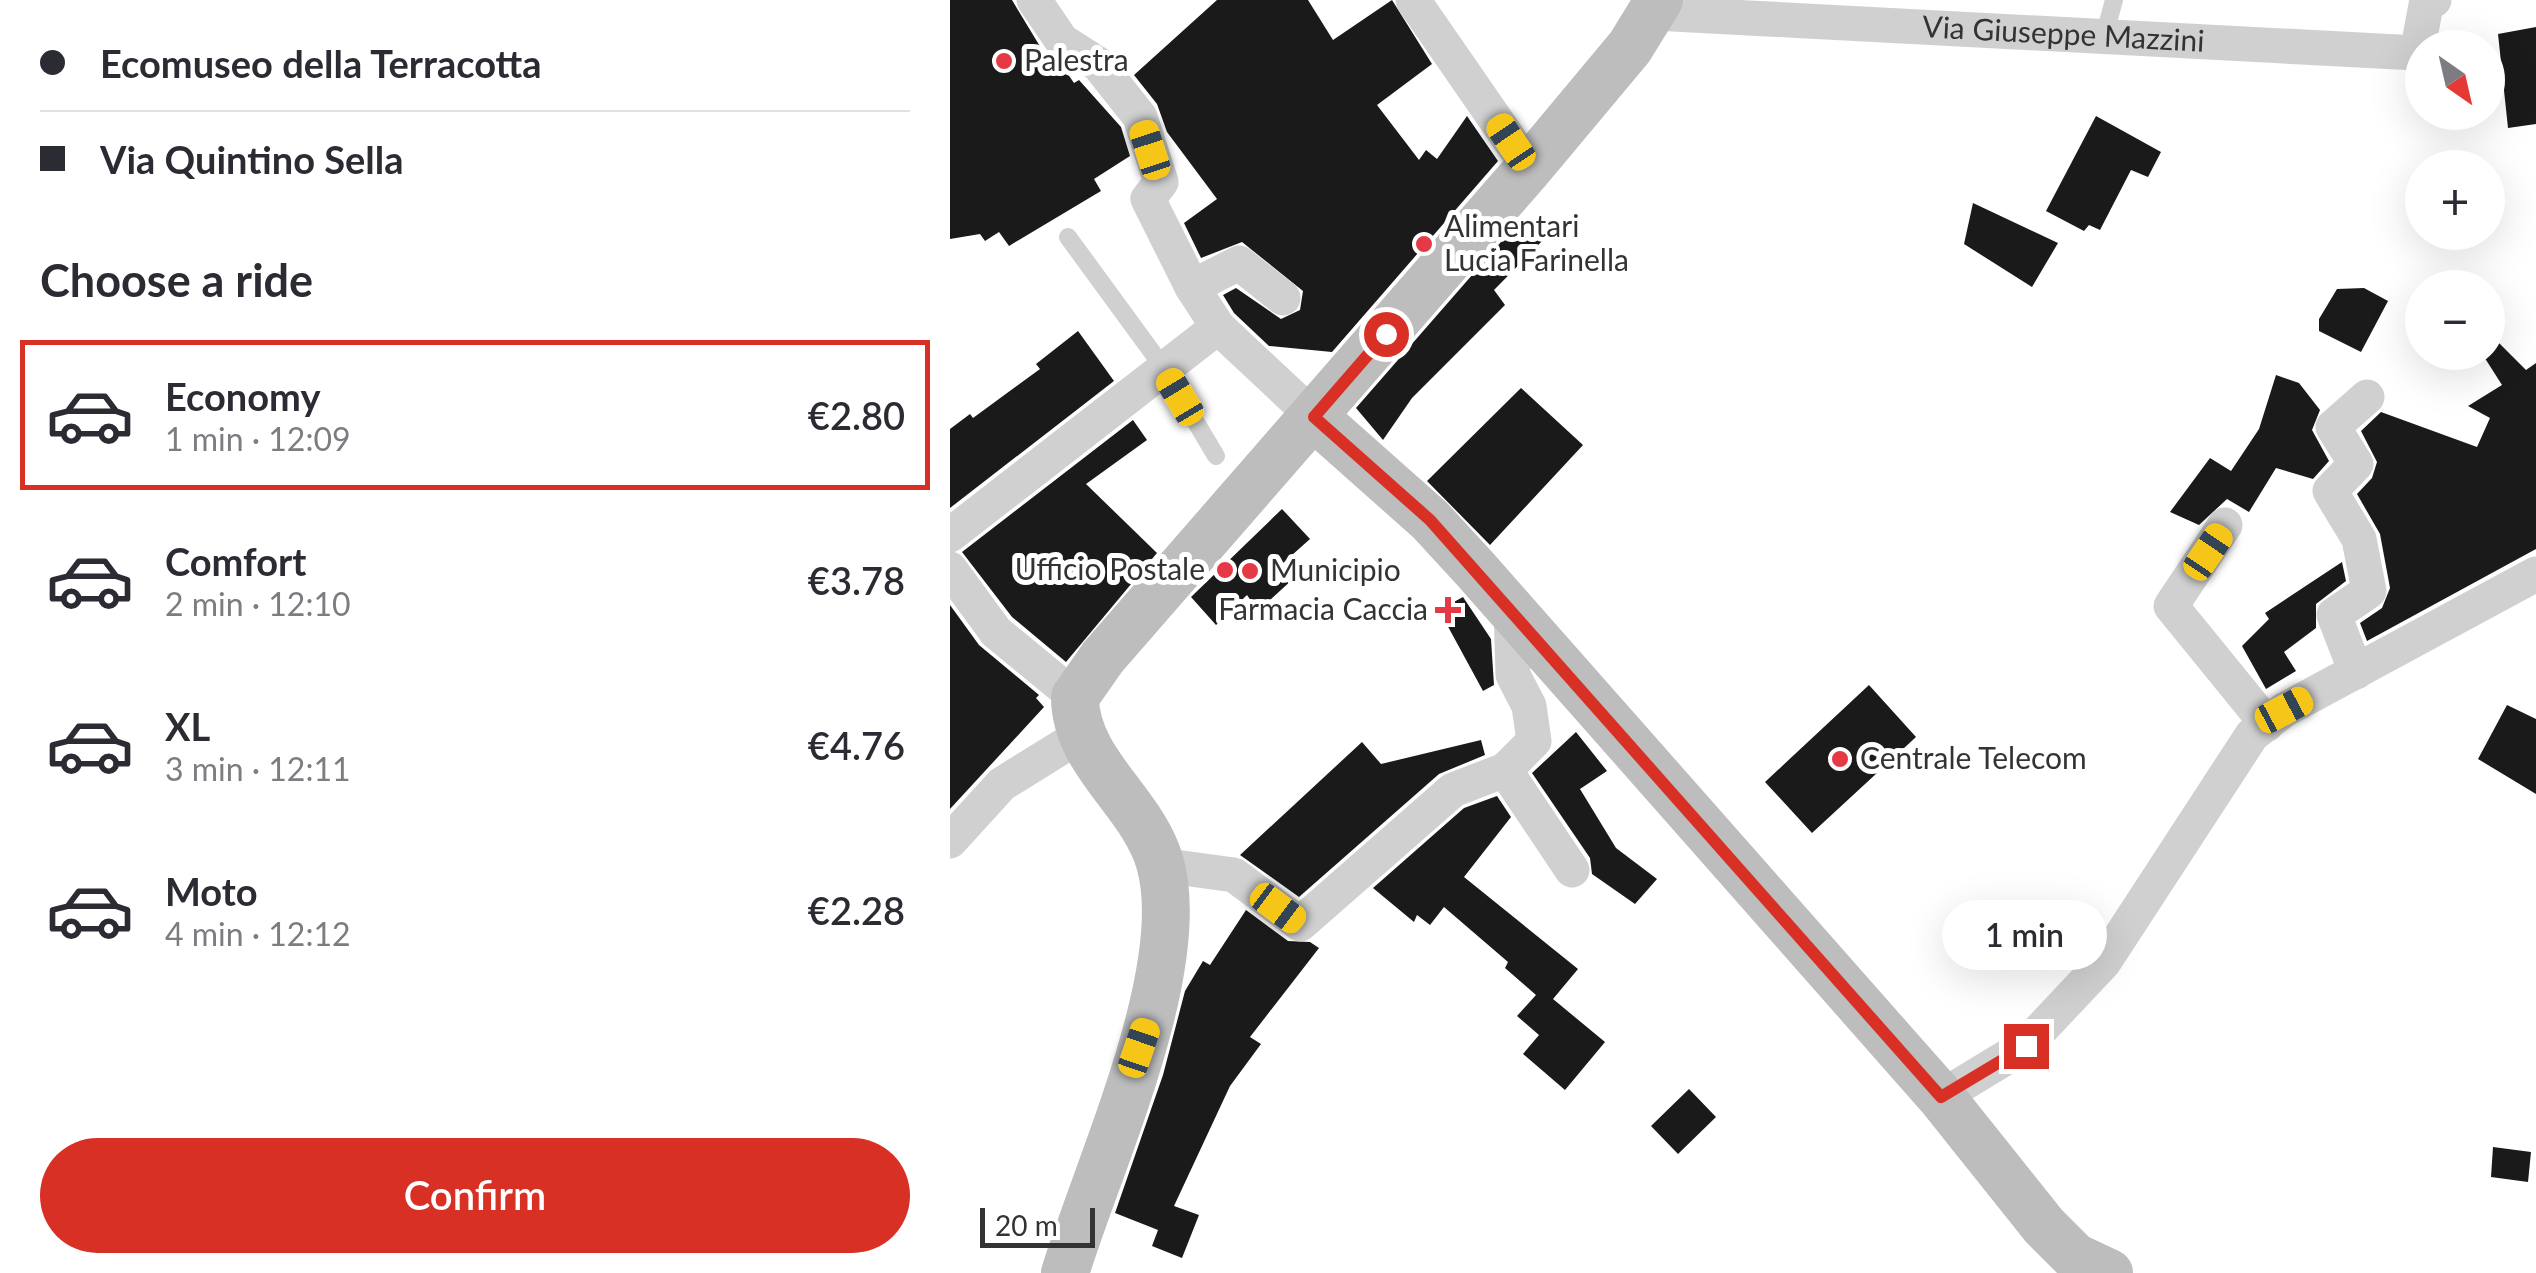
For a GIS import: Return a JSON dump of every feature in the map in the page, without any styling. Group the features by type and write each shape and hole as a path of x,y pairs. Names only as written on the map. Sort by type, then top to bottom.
{"street":[{"path":"1034,0 1062,41 1098,64 1140,117 1161,182 1148,199 1192,287 1218,327 1430,520 1941,1097 2044,1226 2075,1257 2109,1273"},
{"path":"1413,0 1529,168"},
{"name":"Via Giuseppe Mazzini","path":"1657,6 2104,37 2416,53 2426,5 2434,0"},
{"path":"950,841 1002,784 1078,716 1103,657 1529,168 1657,6"},
{"path":"1192,287 1239,263 1283,298"},
{"path":"950,535 1218,327"},
{"path":"2356,672 2334,615 2369,591 2359,539 2330,491 2356,464 2332,427 2367,397"},
{"path":"2226,525 2171,606 2266,724"},
{"path":"950,569 996,632 1078,716 1148,832 1161,865 1167,913 1164,970 1065,1273"},
{"path":"1941,1097 2026,1046 2104,962 2252,736 2356,672 2536,574"},
{"path":"1161,865 1234,875 1300,924 1454,790 1506,770 1534,741 1530,706 1514,676 1511,610"},
{"path":"1506,770 1572,870"}],"lane":[{"path":"2104,37 2114,0"},
{"path":"1068,236 1162,367 1216,456"}],"building":[{"path":"950,0 1012,0 1044,53 1063,67 1074,83 1079,80 1121,127 1130,156 1094,179 1101,191 1009,246 999,232 985,241 980,234 950,239"},
{"path":"1217,0 1308,0 1333,40 1392,0 1432,64 1377,105 1419,160 1426,150 1437,159 1467,116 1498,161 1332,352 1269,346 1234,313 1223,295 1236,288 1281,319 1300,310 1303,291 1242,242 1201,258 1184,223 1217,199 1167,132 1157,104 1134,75"},
{"path":"2536,27 2536,124 2508,128 2505,33"},
{"path":"2096,116 2161,152 2148,177 2131,170 2100,230 2089,225 2084,231 2046,211"},
{"path":"1973,203 2058,243 2032,287 1964,244"},
{"path":"1521,219 1547,236 1494,290 1505,305 1412,398 1383,440 1356,408"},
{"path":"2364,288 2388,301 2361,352 2319,331 2319,319 2337,289"},
{"path":"1078,331 1114,381 950,508 950,429 970,414 973,418 1040,369 1036,364"},
{"path":"2505,349 2526,370 2536,363 2536,549 2367,641 2360,623 2382,608 2390,588 2380,534 2357,494 2372,478 2377,462 2361,431 2381,412 2477,447 2490,418 2468,406 2502,385 2492,370 2505,370"},
{"path":"2276,375 2299,383 2320,410 2312,430 2329,461 2313,479 2276,468 2249,512 2227,499 2199,525 2170,512 2210,458 2231,471 2259,429"},
{"path":"1521,388 1583,445 1490,545 1427,481"},
{"path":"1133,420 1147,440 1086,484 1157,553 1066,662 1012,617 962,552"},
{"name":"Municipio","path":"1282,509 1310,539 1282,564 1293,579 1258,611 1247,595 1216,625 1191,597"},
{"path":"2342,562 2346,581 2316,604 2316,628 2284,652 2296,671 2266,689 2242,646 2269,619 2265,613"},
{"path":"1463,597 1491,639 1494,685 1483,691 1439,610"},
{"path":"950,605 979,645 1039,695 1036,698 1044,707 950,809"},
{"name":"Centrale Telecom","path":"1869,685 1916,737 1812,833 1765,782"},
{"path":"2507,705 2536,719 2536,794 2478,759"},
{"path":"1576,732 1607,771 1580,789 1616,848 1657,879 1635,904 1592,874 1590,858 1532,773"},
{"path":"1481,740 1485,755 1439,774 1299,897 1240,855 1362,742 1381,764"},
{"path":"1497,796 1511,817 1464,877 1578,969 1553,999 1605,1042 1565,1090 1523,1054 1539,1035 1517,1016 1536,995 1505,968 1508,962 1444,907 1430,925 1417,915 1414,922 1373,888 1464,808"},
{"path":"1246,910 1288,941 1310,942 1319,948 1250,1037 1261,1044 1230,1086 1174,1206 1199,1215 1182,1258 1152,1246 1158,1230 1115,1213 1163,1075 1185,991 1203,961 1210,965"},
{"path":"1689,1089 1716,1117 1678,1154 1651,1126"},
{"path":"2493,1147 2531,1152 2528,1182 2491,1177"}],"place":[{"name":"Palestra","path":"1004,61"},
{"name":"Alimentari Lucia Farinella","path":"1424,244"},
{"name":"Ufficio Postale","path":"1225,570"},
{"name":"Municipio","path":"1250,571"},
{"name":"Farmacia Caccia","path":"1448,610"},
{"name":"Centrale Telecom","path":"1840,759"}],"route":[{"path":"1386,334 1314,417 1430,520 1941,1097 2026,1046"}]}
